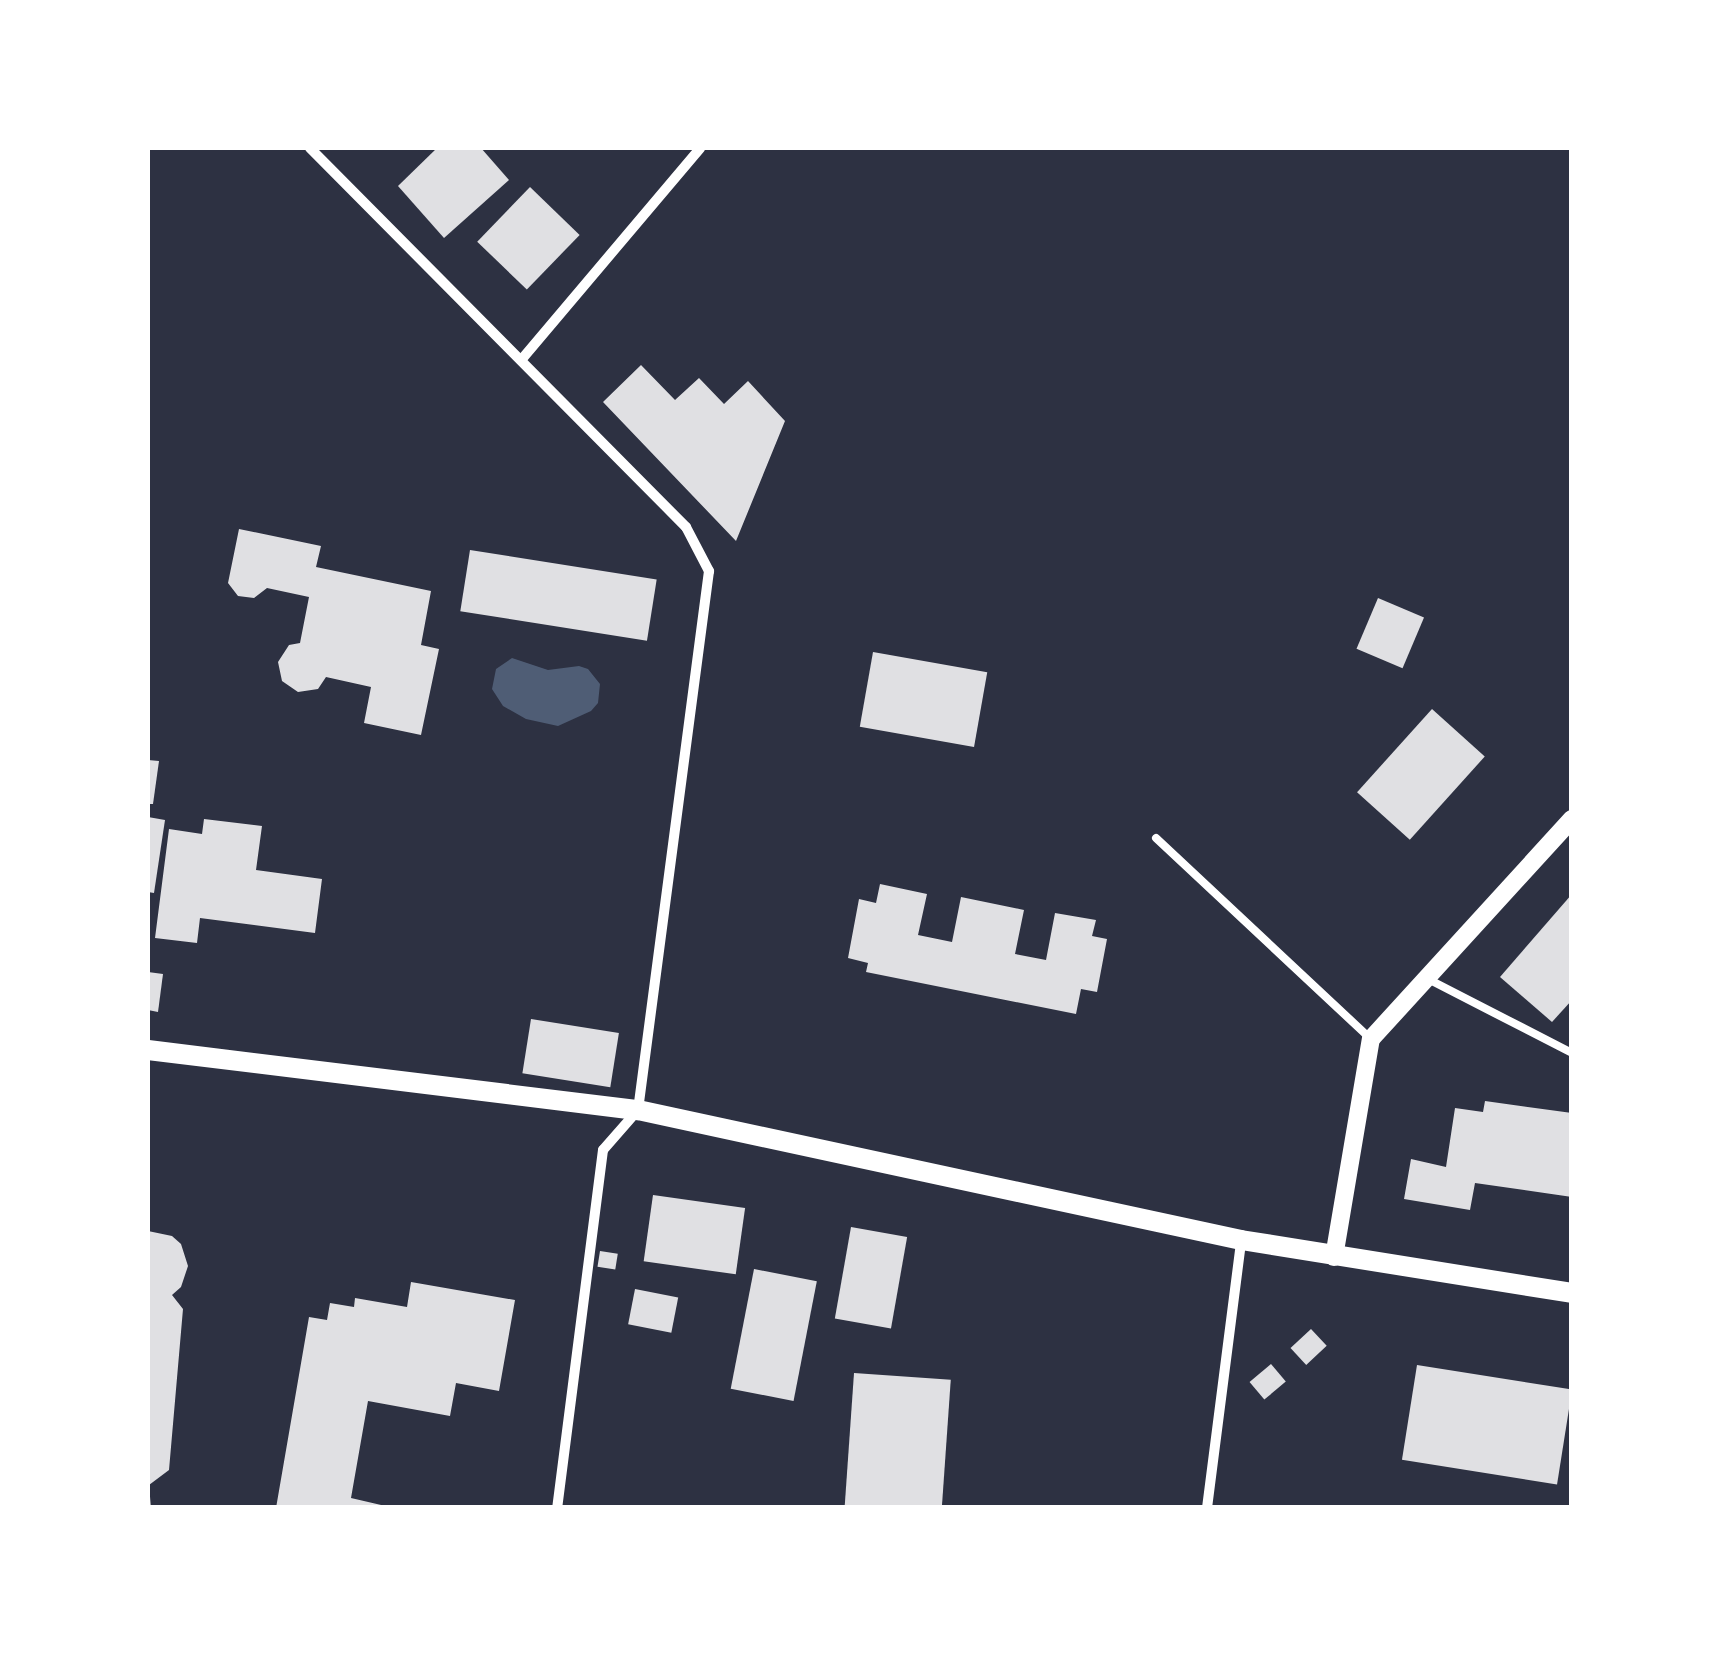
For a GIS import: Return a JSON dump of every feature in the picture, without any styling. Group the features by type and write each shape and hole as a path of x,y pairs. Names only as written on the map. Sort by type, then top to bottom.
{"main road":[{"path":"148,1050 638,1110 1241,1240 1572,1294"}],"street":[{"path":"310,148 686,526 709,571 638,1110 603,1150 557,1508"},
{"path":"522,360 700,148"},
{"path":"1334,1256 1372,1039 1572,819"},
{"path":"1207,1508 1241,1240"}],"lane":[{"path":"1156,838 1372,1039"},
{"path":"1428,978 1572,1053"}],"water":[{"path":"512,658 548,670 579,666 588,669 600,684 598,703 591,711 558,726 526,719 503,706 492,689 496,669"}],"building":[{"path":"437,148 481,148 509,180 444,238 398,186"},
{"path":"530,187 580,235 527,290 477,242"},
{"path":"641,365 675,400 699,378 724,404 748,381 785,421 736,541 603,402"},
{"path":"239,529 321,546 316,567 431,591 421,645 439,649 421,735 364,723 371,687 326,677 318,689 298,692 282,681 278,662 289,645 300,643 309,597 267,588 254,598 238,596 228,583"},
{"path":"470,550 657,580 647,641 460,611"},
{"path":"1378,598 1424,618 1403,668 1357,649"},
{"path":"873,652 987,672 974,747 860,727"},
{"path":"1432,709 1485,757 1410,840 1357,792"},
{"path":"148,760 159,761 153,804 148,804"},
{"path":"148,817 165,820 154,893 148,892"},
{"path":"204,819 262,826 256,870 322,879 315,933 200,918 197,943 155,938 169,829 202,834"},
{"path":"880,884 927,894 918,935 952,942 961,897 1024,910 1015,954 1046,960 1055,913 1096,920 1092,936 1107,939 1097,992 1081,989 1076,1014 866,972 868,963 848,958 859,899 876,903"},
{"path":"1572,894 1572,1000 1552,1022 1500,977"},
{"path":"148,972 163,974 158,1012 148,1010"},
{"path":"531,1019 619,1033 610,1087 522,1073"},
{"path":"1485,1101 1572,1113 1572,1197 1475,1183 1470,1210 1404,1199 1411,1159 1446,1167 1455,1108 1483,1112"},
{"path":"653,1195 745,1208 736,1274 644,1261"},
{"path":"851,1227 907,1237 891,1328 835,1319"},
{"path":"148,1231 172,1236 181,1244 188,1266 181,1287 172,1295 183,1309 169,1470 149,1485 151,1508 148,1508"},
{"path":"600,1251 618,1254 615,1270 597,1267"},
{"path":"754,1269 817,1281 794,1401 731,1389"},
{"path":"411,1282 515,1300 499,1391 456,1383 450,1416 368,1401 351,1498 394,1508 276,1508 309,1317 327,1320 330,1303 354,1307 355,1298 407,1307"},
{"path":"635,1289 678,1297 671,1333 628,1324"},
{"path":"1311,1329 1327,1346 1306,1365 1291,1348"},
{"path":"1271,1364 1286,1382 1264,1400 1250,1382"},
{"path":"1417,1365 1572,1390 1557,1484 1402,1460"},
{"path":"854,1373 951,1380 942,1508 845,1508"}]}
